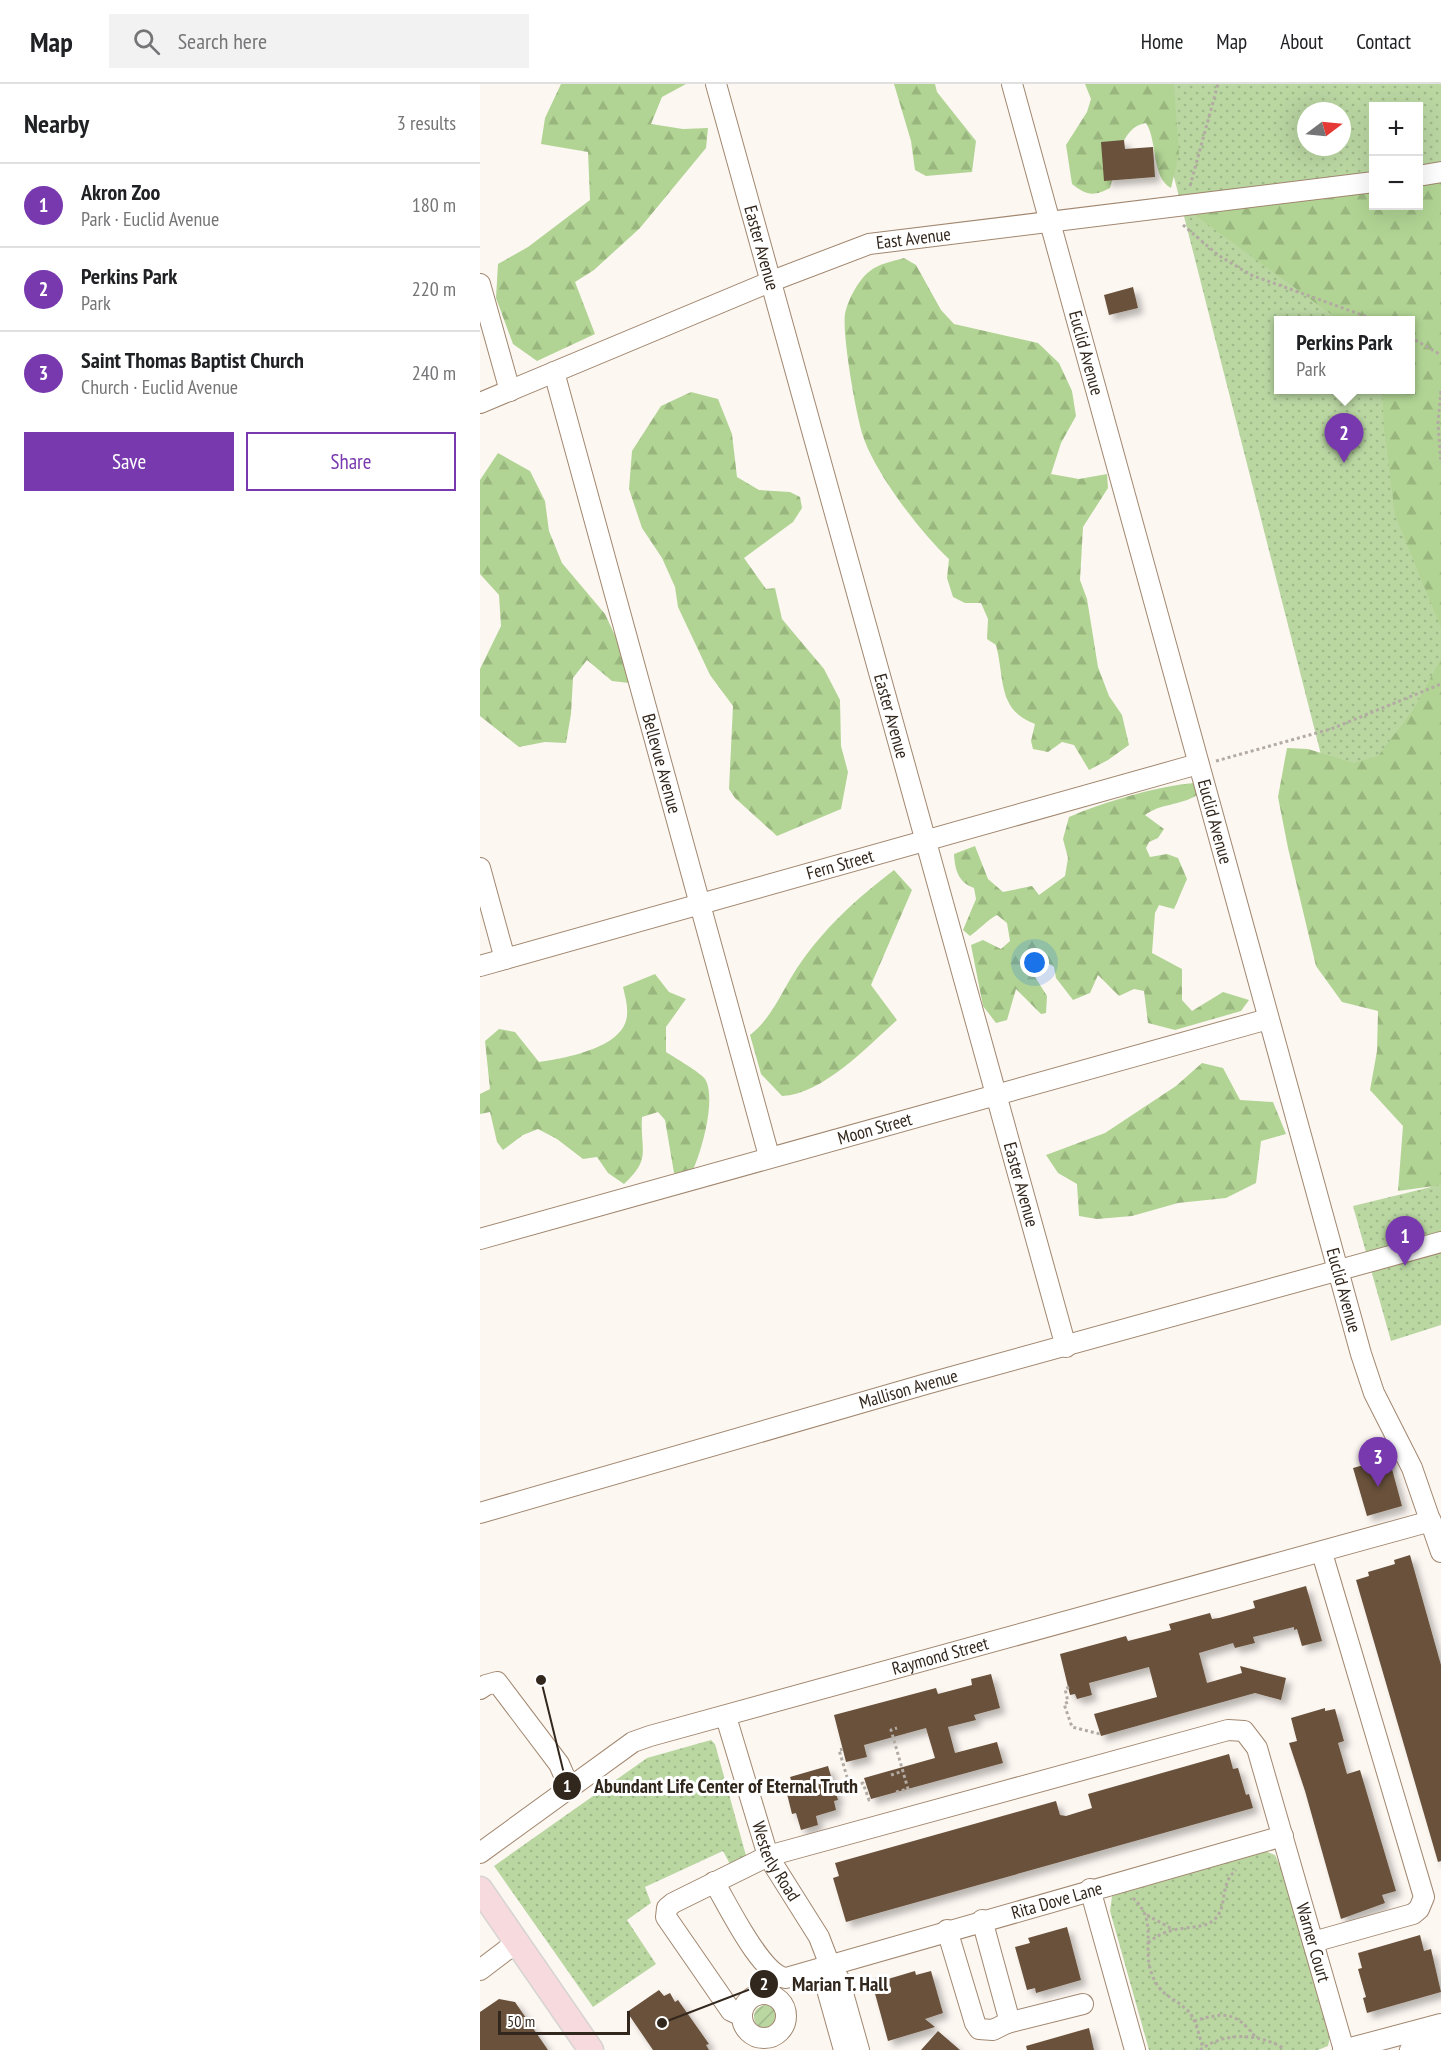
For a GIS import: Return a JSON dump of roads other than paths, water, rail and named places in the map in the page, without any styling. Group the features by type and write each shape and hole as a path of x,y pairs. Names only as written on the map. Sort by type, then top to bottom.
{"main road":[{"path":"480,1890 591,2050"}],"street":[{"name":"Easter Avenue","path":"716,84 1066,1347"},
{"name":"Euclid Avenue","path":"1012,84 1337,1271 1374,1393 1412,1468 1441,1552"},
{"path":"1423,175 1441,172"},
{"name":"East Avenue","path":"480,403 772,281 868,244 1369,183"},
{"path":"480,284 510,391"},
{"name":"Bellevue Avenue","path":"554,372 769,1156"},
{"name":"Fern Street","path":"480,966 1198,764"},
{"path":"480,868 506,959"},
{"name":"Moon Street","path":"480,1239 619,1201 769,1156 997,1096 1268,1019"},
{"name":"Mallison Avenue","path":"480,1513 1441,1242"},
{"name":"Raymond Street","path":"480,1853 633,1742 1431,1521"},
{"path":"1313,1942 1413,1914 1419,1909 1424,1897 1322,1552"},
{"path":"480,1689 497,1682 559,1764 570,1789"},
{"name":"Westerly Road","path":"726,1717 768,1856 819,1937 829,1963 839,1979 859,2050"},
{"name":"Warner Court","path":"742,2016 732,2010 666,1917 667,1908 672,1903 768,1856 1228,1730 1244,1731 1257,1748 1344,2050"},
{"name":"Rita Dove Lane","path":"786,1978 829,1963 1282,1836"},
{"path":"714,1882 765,1966 779,1977 786,1978 775,1997"},
{"path":"1099,1887 1135,2050"},
{"path":"982,1920 1008,2015 1007,2023"},
{"path":"947,1930 975,2023 979,2029 987,2031 1007,2023 1083,2004"},
{"path":"480,1970 517,1942"},
{"name":"Westerly Road","path":"829,1963 828,1993 844,2050"},
{"path":"768,1994 775,1997 785,2008 785,2023 777,2034 764,2038 751,2034 743,2023 743,2008 753,1997 768,1994"},
{"path":"1344,2050 1441,2024"},
{"path":"1410,2050 1441,2041"}],"place":[{"name":"Perkins Park","path":"1344,463"},
{"name":"Akron Zoo","path":"1405,1266"},
{"name":"Saint Thomas Baptist Church","path":"1378,1487"},
{"name":"Abundant Life Center of Eternal Truth","path":"541,1680"},
{"name":"Marian T. Hall","path":"662,2023"}]}
